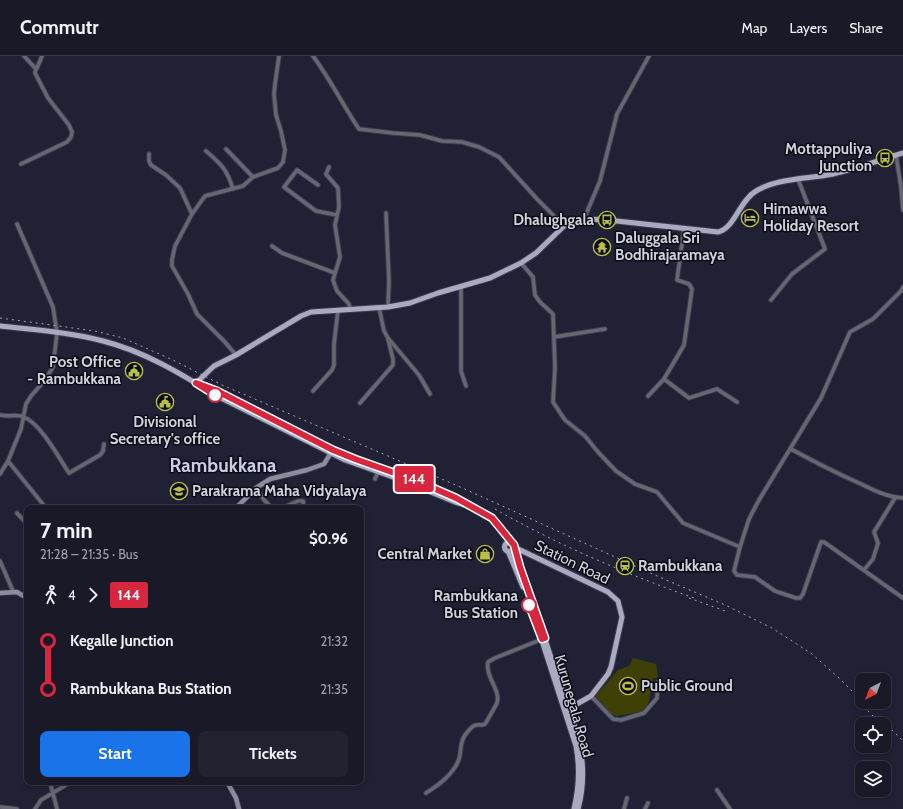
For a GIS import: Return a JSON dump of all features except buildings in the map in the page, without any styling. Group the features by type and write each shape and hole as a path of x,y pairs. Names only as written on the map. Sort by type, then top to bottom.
{"main road":[{"path":"196,383 214,366 236,355 301,316 311,312 388,307 410,303 490,278 521,263 536,253 564,226 574,221 584,219 607,220 684,229 718,232 724,231 731,224 742,204 754,192 768,184 834,174 903,153"},
{"path":"0,326 101,340 134,351 196,383 239,408 332,451 353,463 404,480 455,502 472,507"},
{"path":"332,451 417,481 456,498 492,518 513,546 542,636"},
{"path":"502,531 505,549 508,552 542,636"},
{"path":"505,545 508,542 513,546"},
{"path":"508,552 510,552 513,546"},
{"name":"Station Road","path":"513,546 599,587 608,592 618,601 622,618 611,667 608,674 591,696"},
{"name":"Kurunegala Road","path":"542,636 580,744 584,769 582,793 578,809"},
{"path":"567,709 591,696"},
{"name":"Kurunegala Road","path":"567,709 579,763 574,809"}],"street":[{"path":"24,56 36,69"},
{"path":"21,164 67,142 71,137 72,132 69,125 48,98 35,73 42,56"},
{"path":"236,355 197,314 188,294 172,266 172,260 175,246 192,214 205,196 243,186 253,177 278,168 283,162 285,150 276,115 274,94 274,84 280,56"},
{"path":"312,56 323,69 346,110 359,129 420,135 442,141 462,142 479,146 499,157 564,226"},
{"path":"584,219 600,181 617,114 649,56"},
{"path":"226,149 253,177"},
{"path":"206,151 222,164 230,177 233,189"},
{"path":"149,154 149,161 151,165 166,175 180,188 192,214"},
{"path":"896,155 903,210"},
{"path":"329,167 326,174 338,188 339,207 335,224 340,258 334,272 333,280 337,291 349,304 350,309"},
{"path":"318,185 297,170 284,187 316,210 337,214"},
{"path":"772,300 792,274 825,249 798,179"},
{"path":"386,213 389,281 388,307"},
{"path":"0,474 8,461 21,429 26,404 45,380 53,367 57,333 53,307 17,224"},
{"path":"648,396 664,380 684,345 692,289 689,284 677,280 676,276 684,229"},
{"path":"272,246 282,253 334,272"},
{"path":"521,263 533,277 535,295 553,314 555,368 553,402 565,420 585,436 616,471 635,484 657,492 683,523 740,547"},
{"path":"461,287 461,371 466,386"},
{"path":"903,287 901,291 873,319 850,332 821,398 749,519 734,571 737,575 755,577 775,591 800,598 803,594 822,542 824,542 903,598"},
{"path":"379,307 384,331 388,338 419,375 430,394"},
{"path":"313,391 332,370 334,365 334,344 338,310"},
{"path":"554,337 605,329"},
{"path":"360,404 393,365 388,338"},
{"path":"664,380 689,398 717,389 737,402"},
{"path":"0,415 24,417 30,421 41,431 69,472 100,455 104,444"},
{"path":"791,449 830,470 880,493 895,498 903,498"},
{"path":"239,505 256,488 270,479 307,470 324,464 332,451"},
{"path":"8,461 44,505"},
{"path":"375,479 378,472"},
{"path":"256,488 269,505"},
{"path":"864,570 873,559 878,543 874,532 895,498"},
{"path":"289,505 298,501 303,501 304,505"},
{"path":"17,513 24,521"},
{"path":"0,561 13,591"},
{"path":"0,593 13,591 24,596"},
{"path":"426,794 439,785 454,770 460,758 460,743 471,728 476,725 486,723 496,703 497,695 489,676 487,668 488,662 542,636"},
{"path":"591,696 613,719 621,720 644,714 657,698 658,682"},
{"path":"51,785 57,809"},
{"path":"35,809 41,800 66,785"},
{"path":"231,785 239,809"},
{"path":"717,790 730,809"},
{"path":"624,809 627,798"},
{"path":"645,809 648,802"},
{"path":"0,807 17,809"}],"shaded area":[{"name":"Public Ground","path":"633,658 656,664 658,677 653,679 649,701 644,711 617,716 612,715 595,696 618,670 629,666"}],"railway":[{"path":"0,318 95,331 123,338 173,360 222,385 458,486 666,580 723,604 772,628 812,654 855,694"},
{"path":"495,509 568,547 643,579 694,598"},
{"path":"689,598 728,612"},
{"path":"866,709 874,717"},
{"path":"891,729 903,741"}],"bus line":[{"name":"144","path":"215,395 196,383 217,391 333,450 382,469 405,476 456,498 487,514 495,520 514,545 527,589 545,638 542,639 529,605"}],"place":[{"name":"Mottappuliya Junction","path":"885,158"},
{"name":"Himawwa Holiday Resort","path":"750,218"},
{"name":"Dhalughgala","path":"607,220"},
{"name":"Daluggala Sri Bodhirajaramaya","path":"602,247"},
{"name":"Post Office - Rambukkana","path":"134,371"},
{"name":"Divisional Secretary's office","path":"165,402"},
{"name":"Parakrama Maha Vidyalaya","path":"179,491"},
{"name":"Central Market","path":"485,554"},
{"name":"Rambukkana","path":"625,566"},
{"name":"Rambukkana Bus Station","path":"529,605"},
{"name":"Public Ground","path":"628,686"}],"district":[{"name":"Rambukkana","path":"223,465"}]}
